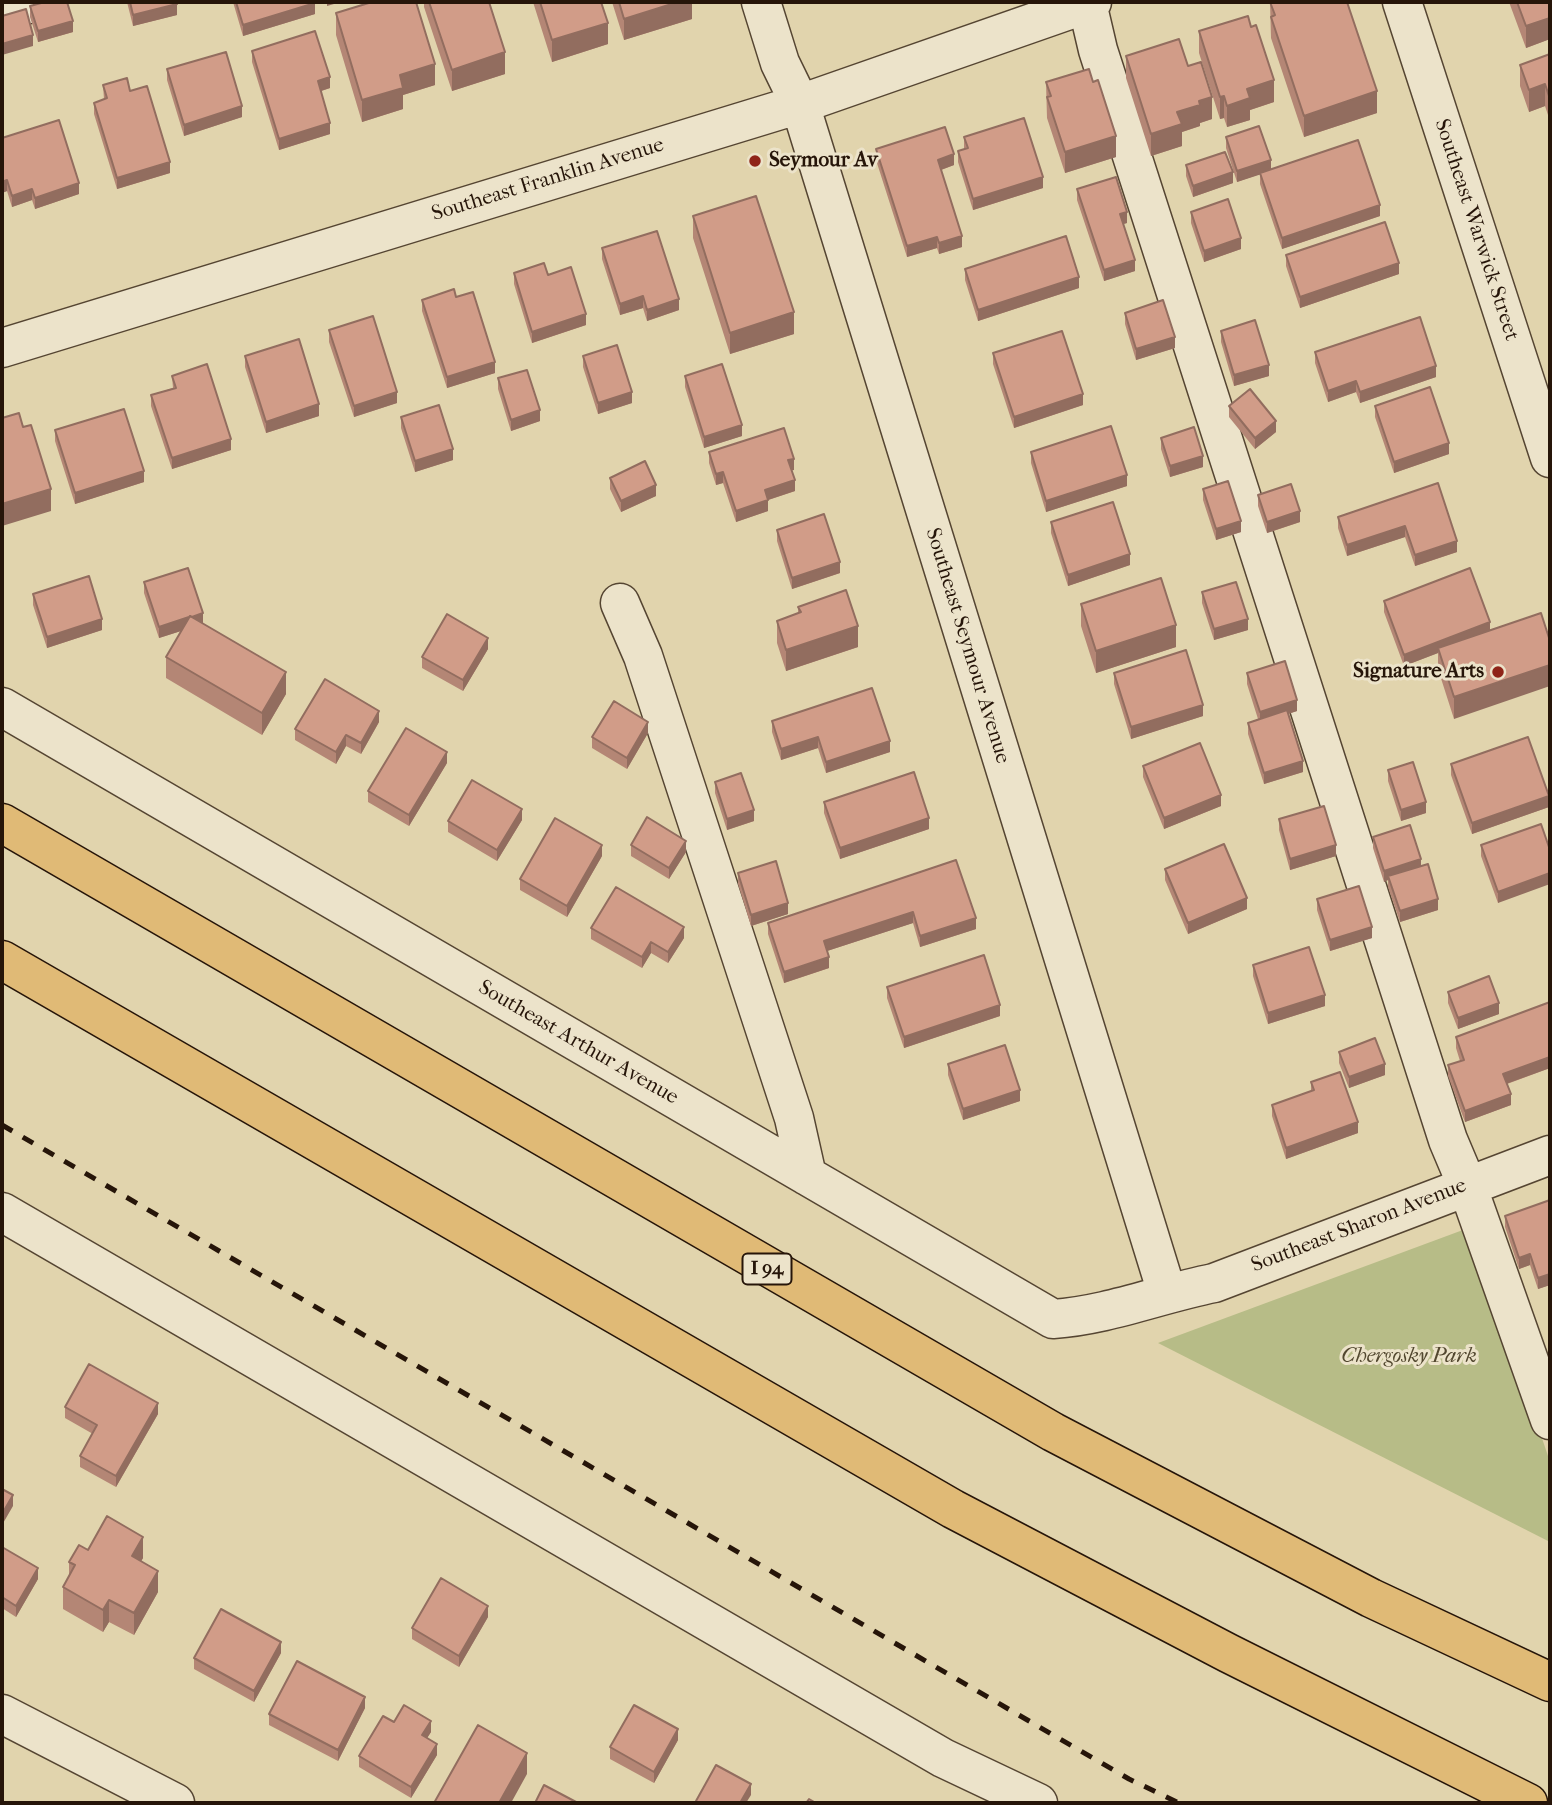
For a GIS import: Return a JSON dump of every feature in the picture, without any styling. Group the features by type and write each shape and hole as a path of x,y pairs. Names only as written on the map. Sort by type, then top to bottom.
{"highway":[{"name":"I 94","path":"2,823 1054,1432 1371,1598 1550,1682"},
{"path":"2,960 953,1509 1228,1653 1528,1803"}],"street":[{"path":"2,12 35,2"},
{"name":"Southeast Seymour Avenue","path":"761,2 780,63 800,104 1167,1293"},
{"name":"Southeast Warwick Street","path":"1402,2 1550,458"},
{"path":"1089,3 1106,76 1448,1140 1550,1420"},
{"name":"Southeast Franklin Avenue","path":"2,348 800,104 1089,3"},
{"path":"620,603 643,656 661,709 794,1118 807,1176"},
{"name":"Southeast Arthur Avenue","path":"2,707 1053,1319 1094,1316 1167,1293"},
{"name":"Southeast Sharon Avenue","path":"1167,1293 1214,1283 1466,1185 1550,1156"},
{"path":"2,1212 943,1758 1038,1803"},
{"path":"2,1714 175,1803"}],"green space":[{"name":"Chergosky Park","path":"1471,1227 1550,1462 1550,1542 1158,1343"}],"building":[{"path":"45,2 67,2 73,21 38,31 30,6"},
{"path":"130,2 177,2 177,4 133,15"},
{"path":"236,2 315,2 315,3 243,25"},
{"path":"372,2 416,2 435,64 400,75 403,88 362,100 336,13"},
{"path":"429,2 489,2 505,52 452,70"},
{"path":"540,2 601,2 608,23 552,40"},
{"path":"619,2 678,2 624,19"},
{"path":"1270,2 1347,2 1377,91 1304,116 1271,17 1275,15"},
{"path":"1517,2 1550,2 1550,18 1526,26"},
{"path":"26,9 33,35 2,44 2,16"},
{"path":"1248,16 1251,27 1256,25 1274,80 1247,89 1250,98 1227,106 1224,96 1220,97 1199,31"},
{"path":"315,31 330,77 318,81 330,123 279,139 252,51"},
{"path":"1179,39 1188,66 1201,62 1212,97 1199,101 1200,105 1177,112 1182,124 1151,134 1126,56"},
{"path":"226,52 242,106 184,125 167,69"},
{"path":"1550,54 1550,99 1545,84 1529,90 1520,65"},
{"path":"1089,69 1093,82 1098,80 1116,136 1065,152 1047,97 1051,96 1046,82"},
{"path":"127,78 130,91 147,86 170,162 117,178 94,103 107,98 103,85"},
{"path":"1024,118 1043,177 973,199 958,151 968,148 964,137"},
{"path":"59,120 79,183 35,198 32,189 12,196 7,180 2,182 2,138"},
{"path":"1259,126 1271,160 1237,171 1226,137"},
{"path":"945,127 954,154 938,160 962,236 939,243 937,237 907,246 876,149"},
{"path":"1358,140 1380,205 1282,238 1260,173"},
{"path":"1225,152 1233,172 1193,186 1186,165"},
{"path":"1116,177 1127,212 1120,214 1135,260 1104,270 1077,189"},
{"path":"756,196 794,312 730,333 693,216"},
{"path":"1228,199 1241,238 1204,251 1191,212"},
{"path":"1385,222 1399,263 1300,297 1286,255"},
{"path":"657,231 679,299 647,310 643,296 620,304 602,248"},
{"path":"1066,236 1079,277 978,310 965,269"},
{"path":"544,263 548,275 571,267 586,314 532,332 514,273"},
{"path":"454,289 456,297 473,292 495,362 447,377 422,300"},
{"path":"1163,300 1175,337 1136,349 1125,313"},
{"path":"373,316 397,392 354,406 329,330"},
{"path":"1420,317 1436,366 1360,392 1356,381 1328,391 1315,352"},
{"path":"1255,320 1269,365 1234,375 1221,331"},
{"path":"1062,331 1083,394 1014,417 993,353"},
{"path":"299,339 319,404 266,422 245,356"},
{"path":"617,345 632,392 598,403 583,356"},
{"path":"207,364 231,439 172,458 151,395 176,388 172,376"},
{"path":"722,364 742,425 704,437 685,376"},
{"path":"527,370 540,410 511,420 498,378"},
{"path":"1430,387 1449,443 1394,462 1375,406"},
{"path":"1250,389 1276,421 1255,438 1229,406"},
{"path":"439,405 453,449 415,461 401,417"},
{"path":"124,409 144,471 75,493 55,430"},
{"path":"19,413 23,427 31,425 51,489 2,504 2,418"},
{"path":"1111,426 1127,475 1046,501 1031,452"},
{"path":"1194,427 1203,456 1170,466 1161,438"},
{"path":"784,428 794,459 788,460 795,480 765,490 768,500 736,511 723,472 716,474 709,452"},
{"path":"645,461 656,485 621,501 610,478"},
{"path":"1228,481 1241,521 1216,529 1203,489"},
{"path":"1438,483 1457,541 1415,555 1405,526 1347,545 1338,517"},
{"path":"1291,484 1300,511 1267,522 1258,495"},
{"path":"1113,502 1130,554 1068,575 1051,522"},
{"path":"824,514 840,562 792,578 777,530"},
{"path":"188,568 203,613 159,627 144,582"},
{"path":"1470,568 1490,622 1404,655 1384,601"},
{"path":"89,576 102,619 47,637 33,594"},
{"path":"1161,578 1176,625 1096,651 1081,604"},
{"path":"1236,582 1248,619 1214,629 1202,592"},
{"path":"846,590 858,626 786,650 777,621 801,612 798,607"},
{"path":"1541,613 1550,641 1550,665 1454,697 1438,648"},
{"path":"447,614 488,638 463,680 422,657"},
{"path":"190,616 286,672 262,713 166,657"},
{"path":"1186,650 1203,705 1131,727 1114,673"},
{"path":"1285,661 1297,700 1260,712 1247,673"},
{"path":"325,679 379,711 361,743 346,735 336,752 295,729"},
{"path":"872,688 890,741 826,762 818,737 781,749 772,721"},
{"path":"614,701 648,722 627,758 592,737"},
{"path":"1287,710 1303,761 1264,773 1248,723"},
{"path":"406,728 447,752 409,815 368,791"},
{"path":"1528,737 1549,796 1472,823 1451,764"},
{"path":"1200,743 1221,795 1164,818 1143,766"},
{"path":"1413,762 1426,802 1401,810 1388,770"},
{"path":"914,772 929,818 840,848 824,802"},
{"path":"741,773 754,810 727,819 715,782"},
{"path":"472,780 522,809 497,850 448,821"},
{"path":"1324,806 1336,845 1290,859 1279,819"},
{"path":"647,817 686,841 669,868 631,845"},
{"path":"555,818 602,845 567,906 520,879"},
{"path":"1541,824 1550,850 1550,873 1498,892 1481,845"},
{"path":"1410,825 1421,859 1384,871 1373,837"},
{"path":"1224,844 1247,898 1188,923 1165,869"},
{"path":"956,860 976,918 920,936 913,912 824,941 829,957 784,972 768,923"},
{"path":"776,861 788,903 751,915 738,873"},
{"path":"1428,864 1438,899 1400,911 1388,876"},
{"path":"1359,886 1372,927 1330,940 1317,899"},
{"path":"616,887 684,927 668,952 651,942 642,957 591,928"},
{"path":"1309,947 1325,995 1268,1013 1253,965"},
{"path":"984,955 1000,1005 904,1037 887,987"},
{"path":"1489,976 1499,1003 1458,1018 1448,992"},
{"path":"1550,1002 1550,1057 1503,1074 1511,1094 1465,1111 1448,1065 1464,1060 1456,1037"},
{"path":"1375,1038 1385,1064 1349,1077 1339,1052"},
{"path":"1005,1045 1020,1090 963,1109 948,1064"},
{"path":"1340,1072 1358,1122 1286,1148 1272,1105 1314,1090 1311,1082"},
{"path":"1550,1200 1550,1274 1538,1278 1530,1254 1519,1258 1505,1216"},
{"path":"89,1364 158,1403 116,1476 80,1456 97,1425 65,1407"},
{"path":"2,1489 13,1495 2,1514"},
{"path":"107,1516 143,1537 132,1556 158,1571 134,1613 109,1600 103,1610 63,1587 75,1565 69,1562 79,1545 88,1550"},
{"path":"2,1547 38,1568 16,1606 2,1597"},
{"path":"441,1578 488,1606 459,1656 412,1628"},
{"path":"221,1609 281,1642 254,1691 194,1658"},
{"path":"297,1661 365,1697 338,1750 269,1714"},
{"path":"404,1705 431,1721 422,1735 437,1744 411,1787 359,1756 383,1716 394,1722"},
{"path":"634,1705 678,1729 654,1772 610,1747"},
{"path":"478,1725 527,1753 499,1803 434,1803"},
{"path":"716,1765 751,1784 740,1803 696,1801"},
{"path":"544,1785 578,1803 535,1803"}],"railway":[{"path":"2,1125 1129,1779 1179,1803"}],"place":[{"name":"Seymour Av","path":"755,161"},
{"name":"Signature Arts","path":"1498,672"}]}
